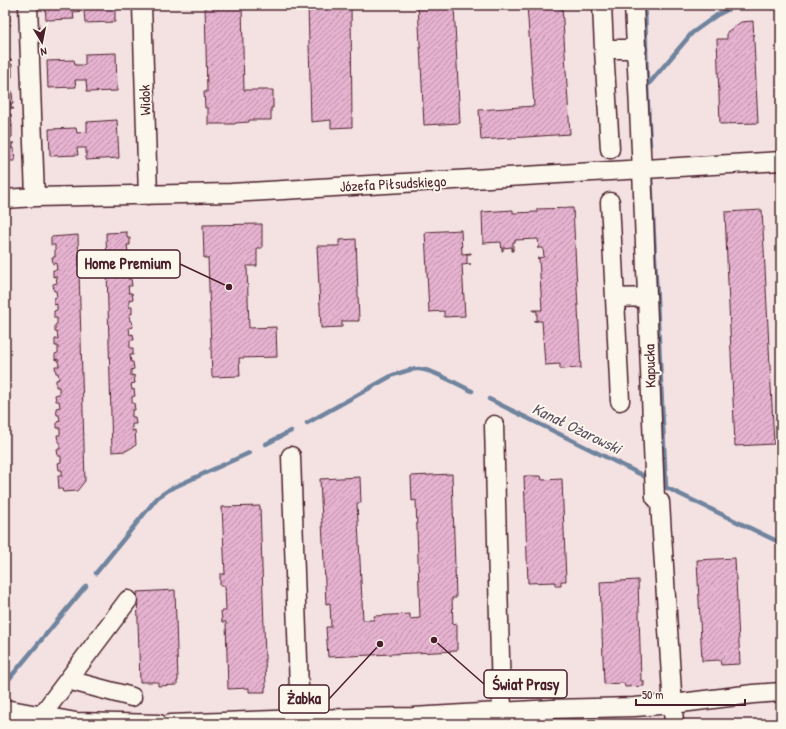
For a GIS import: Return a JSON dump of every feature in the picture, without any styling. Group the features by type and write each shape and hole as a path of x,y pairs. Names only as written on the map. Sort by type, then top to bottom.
{"street":[{"path":"28,5 35,197"},
{"name":"Widok","path":"142,5 148,195"},
{"path":"602,5 610,149"},
{"name":"Kapucka","path":"634,5 655,497 660,502 674,724"},
{"path":"604,49 636,49"},
{"name":"Józefa Piłsudskiego","path":"5,199 35,197 239,193 781,161"},
{"path":"610,202 620,401"},
{"path":"615,298 647,298"},
{"path":"494,425 501,696 503,711"},
{"path":"291,456 300,719"},
{"path":"41,716 128,600"},
{"path":"68,680 132,697"},
{"path":"170,724 300,719 413,720 503,711 634,707 781,692"},
{"path":"5,708 76,722 159,724"}],"building":[{"path":"45,5 115,5 115,22 85,23 84,11 73,12 74,19 46,20"},
{"path":"205,5 242,5 244,90 273,90 271,120 249,120 249,122 235,124 208,124 208,108 205,108 204,92 207,92"},
{"path":"308,5 351,5 352,127 331,128 331,120 311,122"},
{"path":"418,5 454,5 460,123 424,125"},
{"path":"527,5 562,5 570,134 481,140 479,110 534,106"},
{"path":"5,7 9,7 10,21 5,20"},
{"path":"5,20 8,20 8,25 5,25"},
{"path":"753,21 758,123 720,124 717,39 727,39 727,32 741,22"},
{"path":"5,25 6,31 8,31 9,43 5,43"},
{"path":"5,43 9,43 9,54 6,54 7,60 9,60 9,65 5,65"},
{"path":"116,53 117,91 87,92 86,80 75,80 76,87 48,88 47,61 74,60 75,65 85,65 85,54"},
{"path":"12,64 12,77 5,78 5,65"},
{"path":"5,91 12,91 13,104 5,104"},
{"path":"11,103 11,108 14,109 9,109 12,126 5,126 5,104"},
{"path":"117,120 119,158 86,160 86,148 77,148 78,155 50,156 49,129 76,128 77,133 87,132 87,122"},
{"path":"5,126 12,126 12,137 9,138 10,143 15,143 12,144 12,148 5,148"},
{"path":"5,148 14,148 15,161 5,161"},
{"path":"573,208 581,368 560,369 560,364 545,365 542,321 537,321 537,311 533,310 542,310 539,258 537,258 544,257 543,248 537,248 539,247 538,239 515,240 515,242 513,242 513,251 512,247 503,248 502,251 501,242 483,243 482,212 513,210 513,213 537,212 537,209"},
{"path":"762,210 774,444 735,446 725,212"},
{"path":"262,224 262,248 257,248 257,266 247,266 249,328 276,327 277,357 239,358 240,376 212,377 208,258 204,258 203,225"},
{"path":"461,230 462,254 471,253 467,254 467,264 471,264 462,265 465,316 444,317 444,311 429,312 425,232"},
{"path":"127,232 127,238 130,238 130,245 127,245 131,259 127,259 128,265 131,265 131,272 128,273 128,279 131,279 132,286 128,286 129,293 132,293 133,299 129,300 129,307 132,307 132,314 129,314 130,321 132,321 133,327 129,328 130,335 133,334 134,340 130,340 130,348 133,348 133,355 130,355 134,369 131,370 131,376 134,375 135,383 131,384 132,390 134,389 135,396 132,397 132,403 134,403 135,410 132,410 132,417 135,417 136,424 132,424 132,431 135,430 136,445 126,451 112,452 106,233"},
{"path":"78,235 85,481 77,491 63,492 62,489 59,489 58,476 62,476 62,470 59,470 58,463 61,462 61,456 58,456 57,449 60,449 60,442 58,442 57,435 60,435 60,428 57,428 57,422 60,421 56,408 60,407 59,401 56,401 55,395 59,394 59,387 56,387 56,380 59,379 55,366 59,366 58,359 55,360 55,354 58,353 58,346 55,346 55,339 58,339 57,332 55,332 57,318 54,318 54,311 57,310 57,304 54,305 54,298 57,297 53,284 57,283 56,276 53,277 53,270 57,270 56,263 53,264 52,257 55,257 55,245 51,245 51,237"},
{"path":"356,239 359,321 342,321 342,327 321,328 317,246 339,246 339,240"},
{"path":"452,474 456,598 452,598 453,625 457,624 457,651 328,657 326,627 331,627 330,603 326,604 320,479 360,477 361,503 357,503 363,620 374,620 374,616 410,614 410,619 420,618 416,500 412,501 411,476"},
{"path":"524,476 541,476 542,480 562,479 566,581 561,581 561,586 555,586 555,582 528,583"},
{"path":"260,506 266,687 265,692 249,692 249,688 228,689 226,622 222,622 221,611 226,611 225,586 220,586 220,574 225,574 222,507"},
{"path":"735,558 740,664 721,665 720,660 702,661 697,560"},
{"path":"638,580 641,681 644,681 644,686 625,687 624,683 604,684 600,582"},
{"path":"175,590 177,685 158,686 158,682 140,682 137,592"}],"waterway":[{"path":"645,5 647,86"},
{"path":"650,145 647,86 692,33 717,15 737,5"},
{"path":"651,175 666,487"},
{"name":"Kanał Ożarowski","path":"307,423 393,375 411,370 423,369 429,371 472,391"},
{"name":"Kanał Ożarowski","path":"489,399 650,479"},
{"name":"Kanał Ożarowski","path":"266,444 291,431"},
{"name":"Kanał Ożarowski","path":"96,573 157,498 170,489 249,453"},
{"name":"Kanał Ożarowski","path":"663,486 781,543"},
{"name":"Kanał Ożarowski","path":"5,682 86,586"}],"place":[{"name":"Home Premium","path":"229,287"},
{"name":"Świat Prasy","path":"434,640"},
{"name":"Żabka","path":"380,644"}]}
